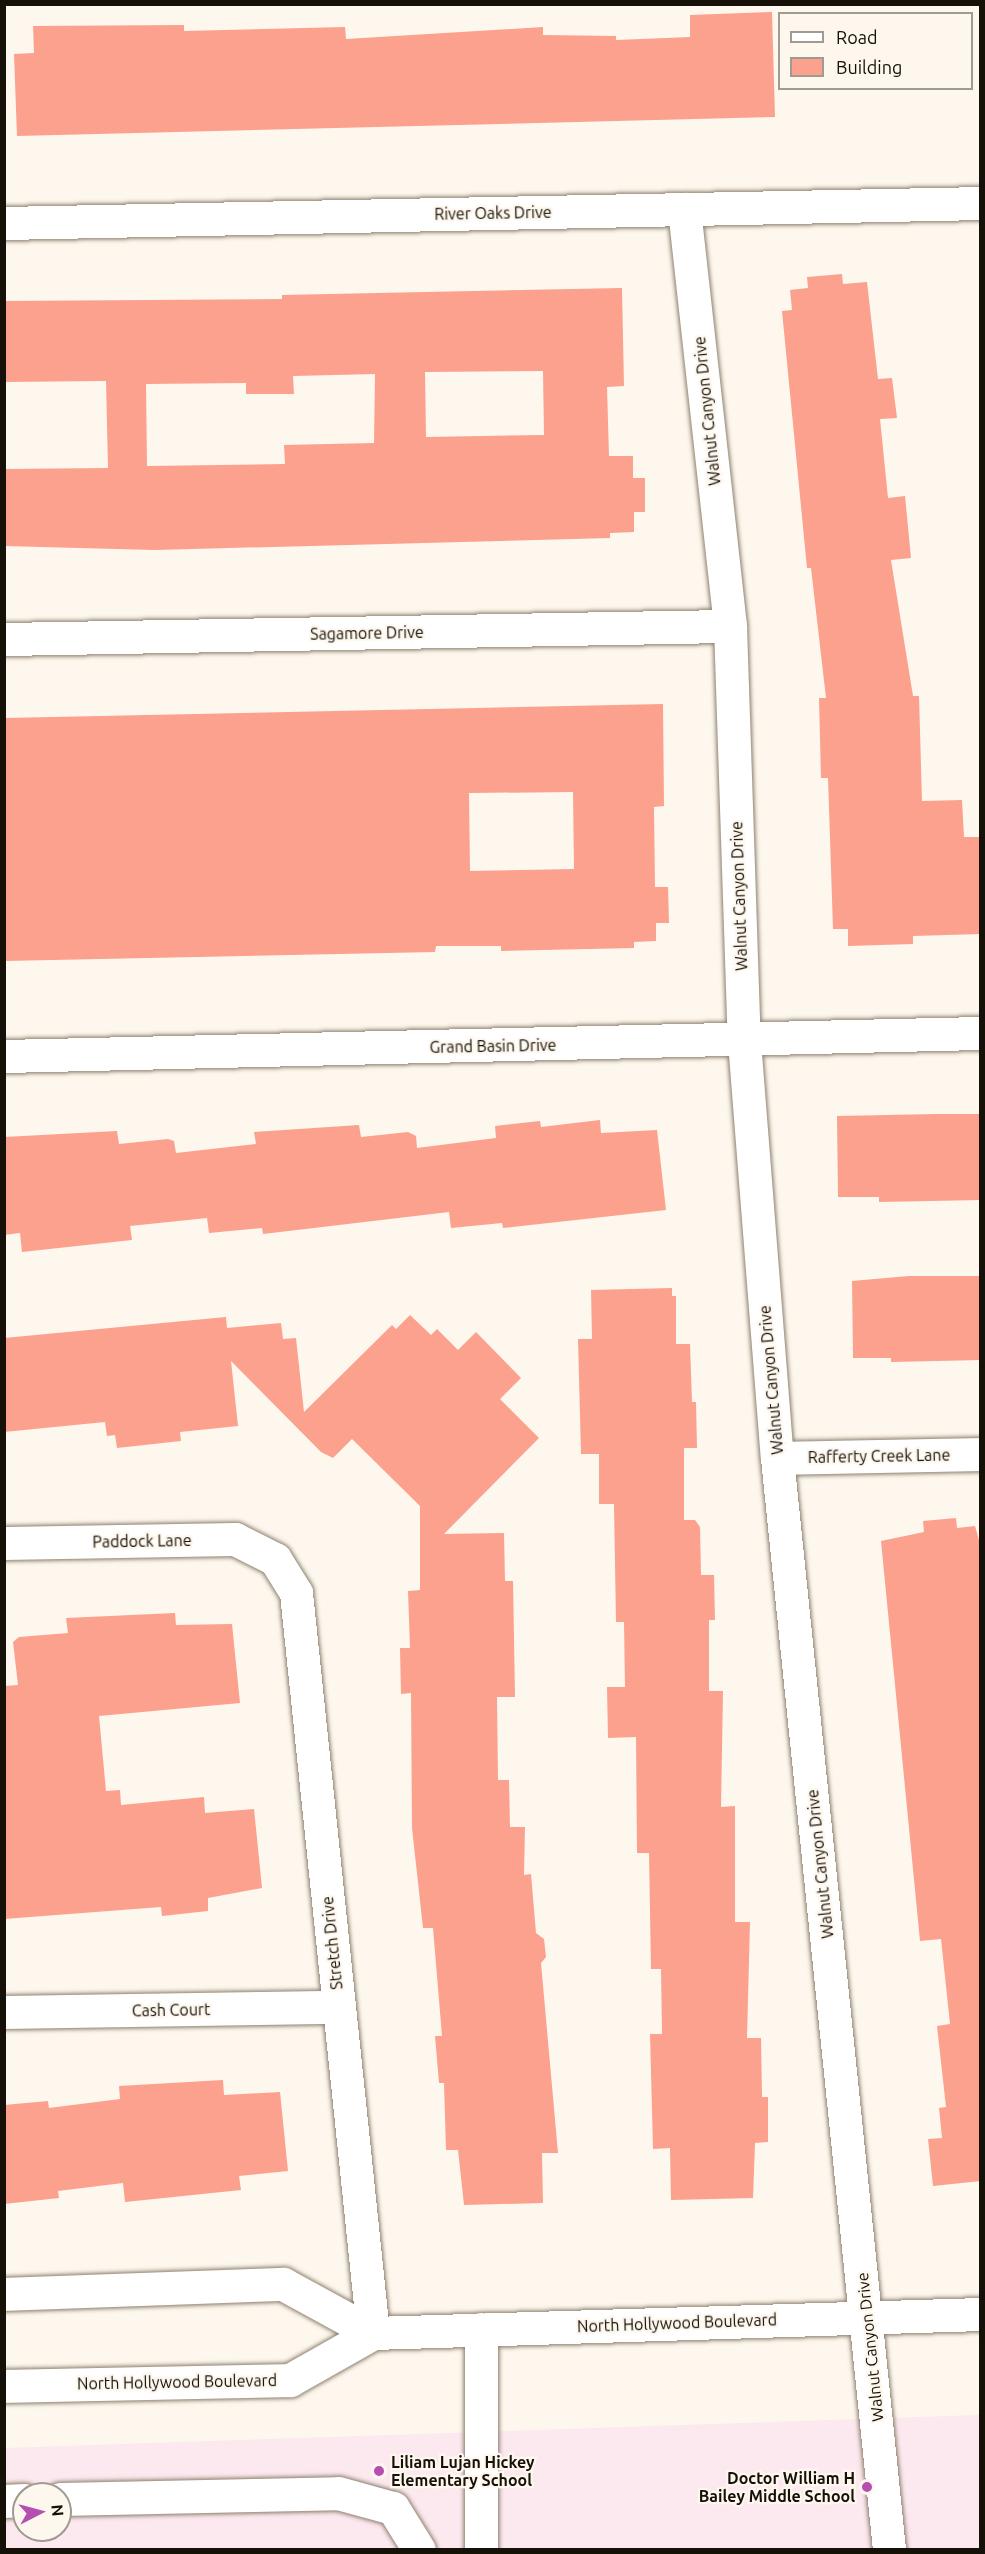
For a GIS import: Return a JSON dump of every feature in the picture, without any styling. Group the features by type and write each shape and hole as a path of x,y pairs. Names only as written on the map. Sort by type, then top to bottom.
{"street":[{"name":"River Oaks Drive","path":"4,223 981,203"},
{"name":"Walnut Canyon Drive","path":"684,209 730,626 744,1041 777,1458 868,2318 889,2550"},
{"name":"Sagamore Drive","path":"4,639 730,626"},
{"name":"Grand Basin Drive","path":"4,1056 744,1041 981,1033"},
{"name":"Rafferty Creek Lane","path":"777,1458 981,1454"},
{"name":"Paddock Lane","path":"4,1544 235,1539 275,1559"},
{"name":"Stretch Drive","path":"275,1559 296,1593 373,2333"},
{"name":"Cash Court","path":"4,2012 338,2007"},
{"path":"4,2294 283,2284 373,2333"},
{"name":"North Hollywood Boulevard","path":"4,2386 290,2380 373,2333 981,2314"},
{"path":"481,2329 481,2550"},
{"path":"72,2499 338,2493 393,2508 419,2550"}],"shaded area":[{"name":"Liliam Lujan Hickey Elementary School","path":"980,2415 980,2549 5,2549 4,2448"}],"building":[{"path":"772,12 775,117 17,136 14,54 34,53 33,26 184,25 184,31 345,27 346,39 543,27 543,35 616,36 616,40 690,37 690,15"},
{"path":"842,274 843,284 867,282 878,379 892,378 897,418 880,419 888,498 905,496 911,558 891,560 913,696 919,696 922,801 962,800 964,837 981,837 981,934 913,936 913,944 848,946 848,929 833,929 828,778 821,778 819,698 826,698 811,568 807,568 782,311 792,310 790,290 808,288 807,277"},
{"path":"622,288 624,386 607,387 609,456 633,456 633,478 645,478 645,512 634,512 634,532 610,533 610,538 155,550 4,546 4,469 108,468 106,381 4,382 4,301 282,299 282,295","holes":["543,371 544,435 426,437 425,372","375,374 374,443 284,445 285,464 147,466 146,384 246,383 246,394 294,394 293,376"]},
{"path":"663,704 664,806 654,807 655,887 668,887 669,923 656,923 656,941 634,942 634,948 501,951 501,946 436,946 435,952 4,961 4,718","holes":["573,792 574,869 470,871 469,793"]},
{"path":"981,1114 981,1200 879,1202 879,1197 838,1197 837,1116"},
{"path":"600,1120 601,1133 657,1130 666,1210 503,1228 502,1223 451,1228 449,1212 263,1234 262,1228 209,1233 207,1218 130,1226 132,1240 22,1252 20,1233 4,1235 4,1137 117,1131 119,1144 168,1139 174,1141 176,1153 256,1144 254,1132 359,1125 361,1137 408,1132 416,1136 417,1148 496,1138 495,1126 540,1121 541,1127"},
{"path":"909,1276 981,1276 981,1360 891,1362 891,1358 853,1358 852,1281"},
{"path":"672,1288 672,1296 676,1296 676,1344 690,1344 692,1402 696,1402 697,1448 684,1448 684,1520 695,1520 700,1527 701,1575 714,1575 715,1620 709,1620 709,1691 723,1691 721,1807 735,1806 735,1922 750,1922 747,2038 761,2038 762,2097 768,2097 768,2142 755,2143 753,2198 671,2200 670,2148 653,2149 650,2034 662,2034 661,1969 651,1969 649,1853 637,1853 636,1737 608,1738 607,1687 625,1687 624,1622 616,1622 614,1504 599,1504 599,1454 581,1454 578,1339 592,1339 591,1290"},
{"path":"410,1315 431,1335 437,1329 458,1350 476,1332 521,1378 500,1399 539,1438 444,1534 504,1533 505,1581 513,1581 515,1697 497,1697 498,1780 509,1780 510,1827 525,1827 524,1875 531,1874 536,1933 544,1939 546,1957 541,1963 558,2153 542,2153 543,2203 464,2205 458,2150 446,2150 444,2083 439,2083 435,2036 442,2036 433,1928 423,1928 412,1828 411,1693 401,1694 400,1648 410,1648 408,1591 420,1590 420,1506 352,1439 333,1458 321,1452 231,1361 238,1426 180,1432 181,1441 117,1448 115,1435 107,1436 105,1422 4,1432 4,1338 226,1317 227,1328 281,1323 283,1339 296,1338 304,1412 392,1325 396,1329"},
{"path":"956,1518 957,1528 975,1526 981,1547 981,2181 933,2186 928,2139 942,2138 939,2108 946,2107 937,2026 950,2024 941,1939 920,1941 881,1541 924,1532 923,1521"},
{"path":"175,1613 176,1625 232,1624 240,1703 99,1716 106,1791 120,1790 121,1805 204,1797 205,1813 254,1809 262,1888 208,1898 208,1911 162,1916 161,1907 4,1919 4,1686 18,1685 13,1642 19,1637 68,1633 66,1618"},
{"path":"223,2080 224,2095 280,2092 288,2171 239,2176 241,2190 125,2202 123,2183 58,2191 59,2198 4,2204 4,2105 48,2101 49,2108 120,2099 119,2086"}],"place":[{"name":"Liliam Lujan Hickey Elementary School","path":"379,2471"},
{"name":"Doctor William H Bailey Middle School","path":"867,2487"}]}
